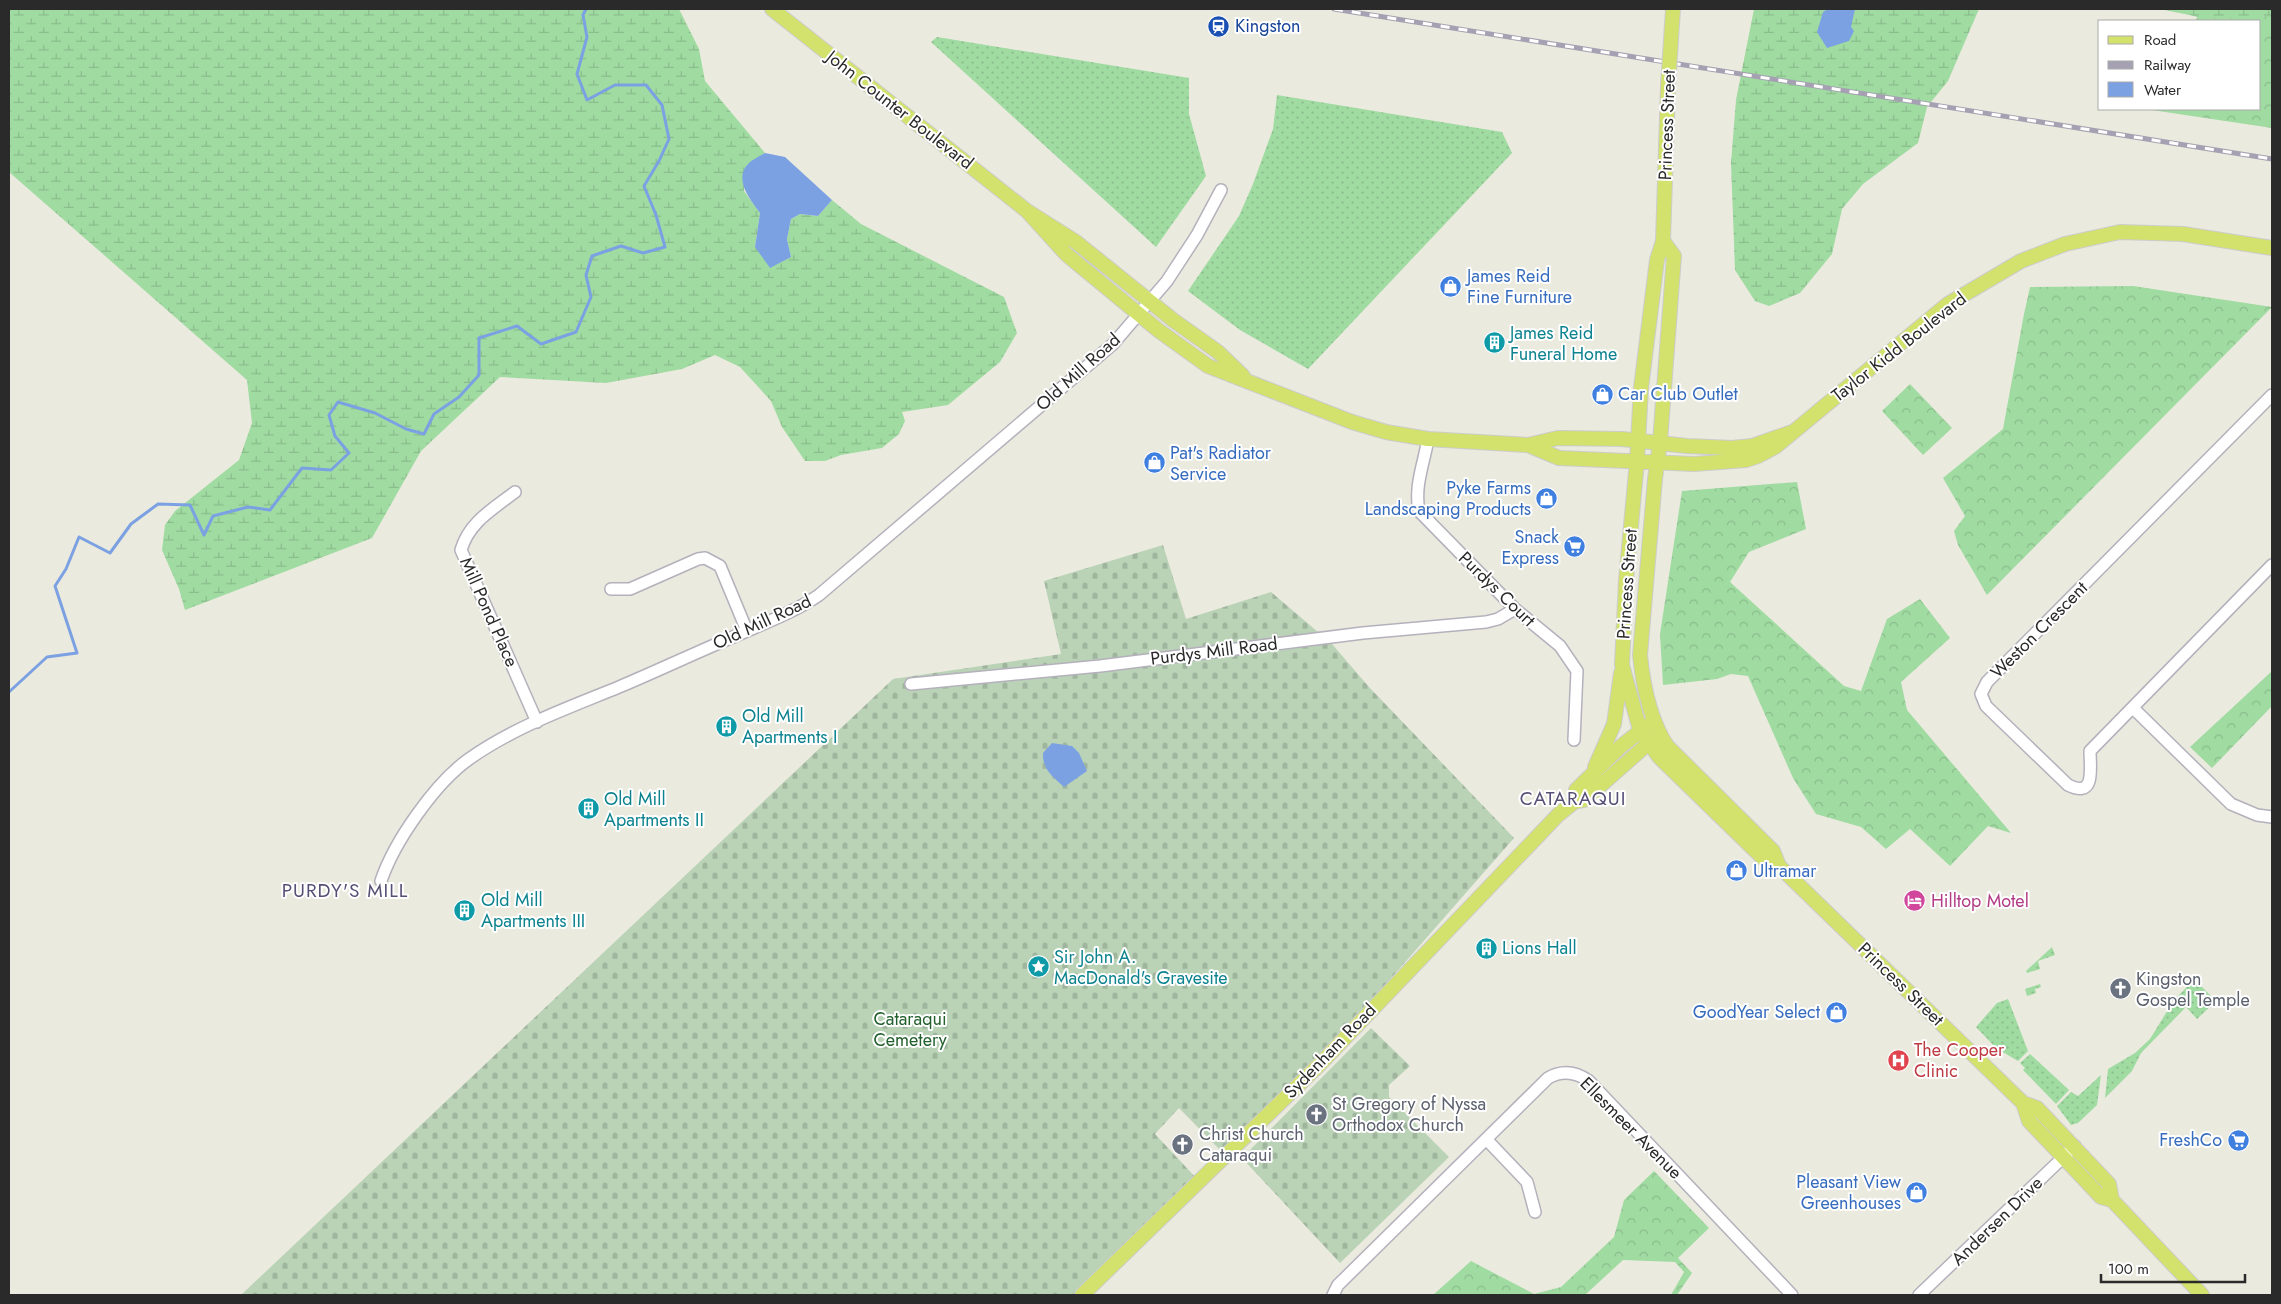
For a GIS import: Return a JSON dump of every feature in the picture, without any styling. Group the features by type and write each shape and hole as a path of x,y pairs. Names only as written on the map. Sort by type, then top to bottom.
{"main road":[{"name":"John Counter Boulevard","path":"772,9 1028,211 1076,242 1150,302 1218,352 1247,380"},
{"name":"Princess Street","path":"1673,9 1668,86 1663,241 1657,260 1641,388 1637,461 1626,580 1622,665 1640,730 1648,743 1682,781 1764,859 1779,866 2023,1103 2037,1108 2109,1184 2112,1200"},
{"name":"John Counter Boulevard","path":"1028,211 1066,254 1140,315 1208,366 1352,422 1386,432 1428,439 1528,444 1558,438 1660,442"},
{"name":"Taylor Kidd Boulevard","path":"1637,461 1714,464 1746,460 1766,452 1948,304 2021,261 2065,244 2120,232 2183,234 2272,248"},
{"name":"Princess Street","path":"1663,241 1674,256 1660,442 1655,479 1640,655 1642,679 1657,728 1667,746 1773,851 1779,866"},
{"name":"Taylor Kidd Boulevard","path":"1660,442 1687,446 1732,448 1761,443 1792,432"},
{"name":"John Counter Boulevard","path":"1528,444 1559,458 1637,461"},
{"path":"1593,773 1614,724 1622,665"},
{"name":"Sydenham Road","path":"1574,802 1576,790 1640,730 1657,728"},
{"name":"Sydenham Road","path":"1082,1295 1320,1064 1574,802 1584,800 1648,743 1657,728"},
{"name":"Princess Street","path":"2023,1103 2029,1121 2101,1197 2112,1200 2202,1295"}],"street":[{"name":"Old Mill Road","path":"381,881 388,861 443,782 479,752 537,722 800,607 818,595 1103,353 1150,302 1197,235 1221,190"},
{"name":"Weston Crescent","path":"2133,708 2090,751 2091,780 2085,787 2076,789 2068,785 1986,706 1982,694 1987,682 2272,395"},
{"name":"Purdys Court","path":"1428,439 1416,498 1419,511 1515,609 1560,646 1577,671 1574,740"},
{"name":"Mill Pond Place","path":"515,492 472,526 464,538 461,550 537,722"},
{"path":"611,589 630,589 698,559 705,558 720,566 747,631"},
{"path":"2272,565 2133,708 2231,804 2257,815 2272,817"},
{"name":"Purdys Mill Road","path":"911,684 1100,666 1363,633 1486,622 1498,619 1515,609"},
{"name":"Ellesmeer Avenue","path":"1333,1295 1338,1285 1548,1078 1564,1073 1583,1076 1792,1295"},
{"path":"1486,1139 1527,1182 1536,1212"},
{"name":"Andersen Drive","path":"1919,1295 2075,1146"}],"green space":[{"path":"9,9 679,9 699,49 705,81 765,153 747,165 744,191 760,213 755,247 791,257 787,239 791,219 800,214 818,216 832,200 861,224 1004,297 1017,333 1000,362 948,405 902,412 905,421 899,434 882,448 841,455 825,461 805,461 782,427 771,401 740,367 715,355 682,369 606,383 500,377 421,451 372,538 185,610 179,589 162,550 165,525 175,511 239,460 252,423 247,380 9,172"},
{"path":"1754,9 1979,9 1948,81 1927,107 1918,143 1863,184 1842,209 1832,254 1800,293 1769,306 1755,301 1735,270 1731,163 1736,100"},
{"path":"2159,9 2272,9 2272,15 2258,18 2230,19 2202,17"},
{"path":"2165,9 2272,9 2272,128 2152,110 2261,110 2261,20 2195,20 2198,17"},
{"path":"937,37 1189,78 1189,114 1206,176 1156,247 931,42"},
{"path":"1277,95 1502,132 1512,153 1308,369 1240,330 1188,291 1239,216 1273,129"},
{"path":"2133,286 2272,307 1987,595 1958,545 1954,531 1965,516 1943,478 2003,429 2030,287"},
{"path":"1910,384 1952,428 1923,455 1882,411"},
{"path":"1797,482 1806,529 1749,552 1730,582 1844,686 1861,691 1887,619 1920,599 1950,638 1901,682 1907,710 2011,833 1988,826 1950,866 1910,829 1886,849 1861,827 1816,814 1793,778 1748,676 1731,674 1717,679 1663,685 1660,634 1682,491"},
{"name":"Cataraqui Cemetery","path":"1163,545 1186,619 1271,592 1332,644 1369,687 1514,838 1322,1057 1224,1154 1179,1108 1155,1134 1198,1180 1073,1295 241,1295 893,679 1061,654 1044,581"},
{"path":"2272,671 2272,706 2212,768 2190,747"},
{"path":"2052,947 2055,955 2038,961 2040,969 2027,973 2026,971"},
{"path":"2191,983 2198,983 2216,1001 2197,1019 2186,1007 2141,1053 2132,1071 2105,1098 2108,1069 2135,1053 2150,1039 2174,1000"},
{"path":"2040,984 2041,987 2035,989 2036,993 2027,996 2025,989"},
{"path":"2008,999 2028,1051 2018,1061 1996,1048 1976,1027 1997,1003"},
{"path":"1371,1028 1410,1066 1389,1085 1389,1097 1449,1157 1340,1263 1242,1158"},
{"path":"2030,1054 2069,1090 2056,1104 2023,1070 2025,1068 2020,1063"},
{"path":"2101,1075 2097,1105 2078,1123 2071,1125 2057,1106 2071,1092 2078,1096"},
{"path":"1654,1171 1709,1228 1678,1258 1692,1273 1677,1295 1671,1295 1684,1272 1675,1262 1623,1260 1585,1295 1433,1295 1471,1261 1534,1294 1561,1287 1614,1237 1624,1200"}],"water":[{"path":"1828,9 1855,9 1851,27 1854,31 1849,41 1827,48 1817,32 1823,12"},
{"path":"765,153 785,157 832,200 818,216 800,214 791,219 787,239 791,257 770,268 755,247 760,213 745,190 742,177 748,164"},
{"path":"1052,743 1072,746 1079,753 1087,771 1064,787 1044,764 1043,753"}],"waterway":[{"path":"9,692 47,657 77,653 55,586 66,569 79,537 110,553 131,524 158,504 190,505 204,535 213,516 248,507 270,510 302,468 331,470 349,453 335,436 329,415 338,402 375,413 406,429 424,434 434,414 459,397 479,375 479,338 517,326 541,344 576,332 591,297 586,275 592,256 621,246 643,253 665,247 656,215 644,186 659,161 669,139 662,105 646,85 615,85 587,100 577,74 587,37 583,15 586,9"}],"railway":[{"path":"1334,9 2272,159"}],"place":[{"name":"Kingston","path":"1219,26"},
{"name":"James Reid Fine Furniture","path":"1451,286"},
{"name":"James Reid Funeral Home","path":"1494,343"},
{"name":"Car Club Outlet","path":"1602,394"},
{"name":"Pat's Radiator Service","path":"1154,463"},
{"name":"Pyke Farms Landscaping Products","path":"1547,498"},
{"name":"Snack Express","path":"1575,547"},
{"name":"Old Mill Apartments I","path":"726,726"},
{"name":"Old Mill Apartments II","path":"588,809"},
{"name":"Ultramar","path":"1737,871"},
{"name":"Hilltop Motel","path":"1915,901"},
{"name":"Old Mill Apartments III","path":"465,910"},
{"name":"Lions Hall","path":"1486,948"},
{"name":"Sir John A. MacDonald's Gravesite","path":"1038,967"},
{"name":"Kingston Gospel Temple","path":"2120,989"},
{"name":"GoodYear Select","path":"1836,1012"},
{"name":"The Cooper Clinic","path":"1898,1060"},
{"name":"St Gregory of Nyssa Orthodox Church","path":"1316,1114"},
{"name":"FreshCo","path":"2238,1140"},
{"name":"Christ Church Cataraqui","path":"1183,1144"},
{"name":"Pleasant View Greenhouses","path":"1917,1192"}],"district":[{"name":"CATARAQUI","path":"1573,798"},
{"name":"PURDY'S MILL","path":"345,890"}]}
